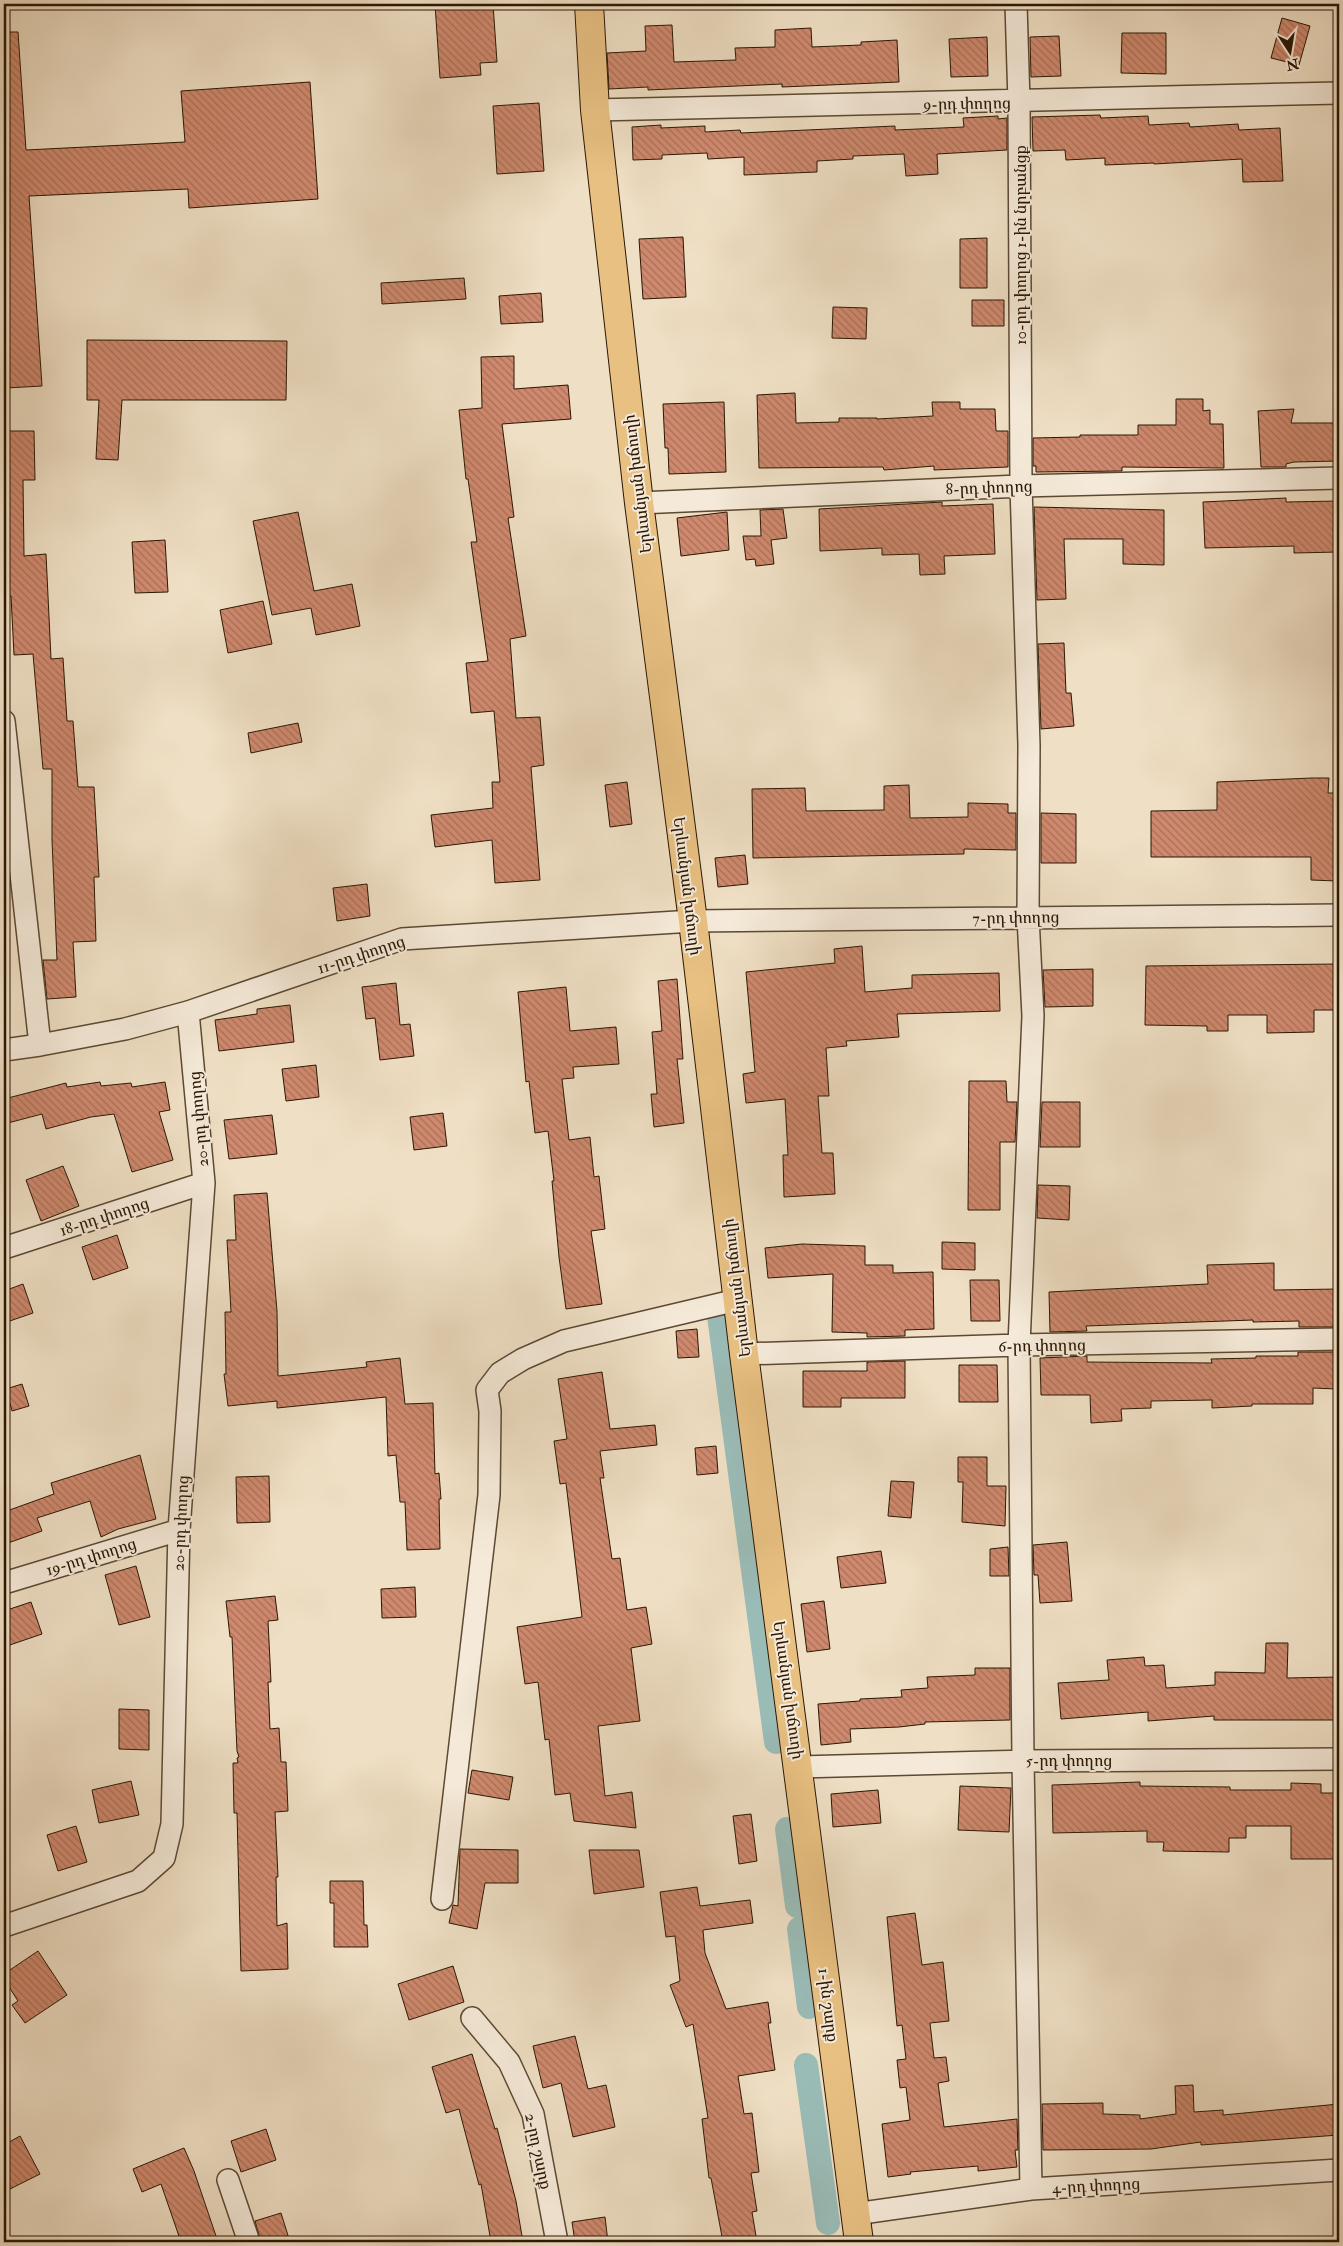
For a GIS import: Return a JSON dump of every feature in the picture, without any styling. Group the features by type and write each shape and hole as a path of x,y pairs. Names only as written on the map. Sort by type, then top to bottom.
{"main road":[{"name":"Երևանյան խճուղի","path":"589,4 596,110 638,503 693,921 737,1300 799,1767"},
{"name":"1-ին շարք","path":"799,1767 859,2242"}],"street":[{"name":"10-րդ փողոց 1-ին նրբանցք","path":"1016,4 1019,102 1020,486 1029,745 1028,917 1033,1016 1019,1345 1023,1761 1031,2189"},
{"name":"9-րդ փողոց","path":"596,110 1019,102 1339,93"},
{"name":"8-րդ փողոց","path":"638,503 1020,486 1339,478"},
{"path":"4,721 40,1045"},
{"name":"7-րդ փողոց","path":"693,921 1339,915"},
{"name":"11-րդ փողոց","path":"4,1050 125,1029 188,1012 402,939 693,921"},
{"name":"20-րդ փողոց","path":"4,1926 138,1881 164,1858 172,1824 179,1530 204,1183 188,1012"},
{"name":"18-րդ փողոց","path":"4,1248 204,1183"},
{"path":"442,1898 489,1495 490,1411 487,1390 500,1373 523,1358 564,1341 737,1300"},
{"name":"6-րդ փողոց","path":"744,1354 1019,1345 1339,1339"},
{"name":"19-րդ փողոց","path":"4,1583 179,1530"},
{"name":"5-րդ փողոց","path":"799,1767 1023,1761 1339,1759"},
{"name":"2-րդ շարք","path":"472,2018 509,2062 533,2114 557,2242"},
{"name":"4-րդ փողոց","path":"855,2214 1031,2189 1339,2170"},
{"path":"228,2180 249,2242"}],"building":[{"path":"435,4 493,4 497,62 480,63 481,75 440,78"},
{"path":"1282,18 1310,26 1299,65 1271,58"},
{"path":"672,25 674,62 736,60 735,48 775,47 775,30 811,28 812,47 861,45 861,42 897,40 899,82 782,87 782,84 648,90 648,87 609,89 607,53 646,51 645,26"},
{"path":"4,32 18,32 26,150 185,142 181,91 310,82 318,199 189,208 188,189 29,196 42,386 6,388 4,356"},
{"path":"1122,33 1166,33 1166,74 1121,73"},
{"path":"1059,36 1061,76 1031,77 1030,37"},
{"path":"987,37 988,76 951,77 949,39"},
{"path":"539,103 544,171 497,174 493,106"},
{"path":"1100,115 1101,118 1148,116 1149,125 1189,123 1190,127 1238,124 1239,130 1280,128 1283,181 1243,182 1242,159 1105,165 1105,158 1066,160 1065,150 1033,151 1032,117"},
{"path":"998,116 998,119 1007,118 1007,150 937,154 938,174 906,176 904,154 853,156 853,159 817,161 817,172 744,175 744,157 708,159 707,153 662,155 662,159 633,160 632,127 661,125 661,128 705,126 705,132 740,130 741,133 895,126 895,130 964,127 963,118"},
{"path":"683,237 686,297 643,299 639,239"},
{"path":"987,238 987,288 960,288 960,239"},
{"path":"464,278 466,299 382,304 381,283"},
{"path":"541,293 543,322 501,324 499,296"},
{"path":"972,300 1004,300 1004,326 972,326"},
{"path":"833,307 867,308 866,339 832,338"},
{"path":"87,340 287,341 286,400 122,400 118,460 96,459 99,400 87,400"},
{"path":"514,356 514,389 568,385 571,419 502,424 514,517 508,518 526,636 510,639 516,718 540,717 544,765 531,767 540,880 495,883 492,840 435,847 431,815 493,808 492,782 500,782 494,711 471,713 466,663 488,661 471,542 477,542 468,479 466,479 459,410 482,408 481,357"},
{"path":"795,393 796,423 839,422 839,418 877,419 933,416 932,402 960,402 960,409 995,409 996,431 1008,431 1008,467 934,470 934,466 884,470 883,467 759,468 757,395"},
{"path":"1176,399 1203,399 1203,411 1210,410 1210,424 1223,424 1224,468 1122,467 1122,471 1036,472 1036,466 1033,466 1033,438 1080,437 1080,435 1138,435 1138,425 1176,425"},
{"path":"724,402 726,472 669,474 668,448 665,448 663,404"},
{"path":"1294,409 1291,423 1338,423 1339,461 1294,462 1286,464 1286,467 1261,467 1258,411"},
{"path":"4,431 34,431 35,480 23,480 24,556 46,554 51,659 63,658 67,721 73,721 78,787 94,787 99,877 94,877 96,941 73,942 76,997 47,999 43,960 57,960 52,840 52,769 43,769 33,654 14,655 11,596 8,597 4,531"},
{"path":"1286,498 1286,502 1339,501 1339,552 1294,553 1294,546 1205,548 1203,502"},
{"path":"942,502 942,506 993,504 995,554 944,556 945,574 920,575 919,554 882,555 882,548 820,551 819,509"},
{"path":"1034,507 1164,510 1164,565 1123,564 1123,539 1064,539 1066,599 1037,600"},
{"path":"783,509 787,538 771,540 774,564 756,566 755,559 746,560 743,536 761,536 760,510"},
{"path":"298,512 314,591 352,584 360,626 316,635 311,608 272,615 253,521"},
{"path":"727,512 729,550 681,556 677,518"},
{"path":"165,540 168,592 135,593 132,542"},
{"path":"263,601 272,644 228,653 220,610"},
{"path":"1064,643 1066,693 1071,693 1074,726 1041,729 1038,644"},
{"path":"298,723 302,742 251,753 248,733"},
{"path":"1329,778 1328,793 1339,793 1337,881 1311,880 1311,857 1151,857 1151,811 1217,810 1217,782"},
{"path":"627,782 632,824 610,827 605,785"},
{"path":"909,785 910,818 968,817 968,803 1008,804 1008,813 1016,813 1016,850 964,849 964,854 753,858 752,789 805,788 806,811 884,810 884,786"},
{"path":"1041,813 1076,814 1076,863 1041,863"},
{"path":"745,855 748,884 718,887 715,858"},
{"path":"367,884 370,916 337,921 333,888"},
{"path":"862,946 865,992 912,988 912,975 999,973 1000,1011 897,1014 899,1037 846,1041 847,1046 826,1048 829,1096 818,1096 822,1153 833,1153 835,1194 784,1197 783,1155 788,1155 785,1099 746,1103 743,1074 755,1072 746,972 835,963 834,949"},
{"path":"1339,964 1339,1010 1314,1010 1314,1032 1267,1033 1267,1015 1228,1015 1228,1031 1207,1031 1207,1026 1145,1025 1146,966"},
{"path":"1093,969 1093,1006 1045,1007 1043,970"},
{"path":"677,979 683,1059 677,1059 684,1123 654,1127 651,1094 657,1094 652,1032 662,1031 658,981"},
{"path":"396,983 400,1025 410,1024 414,1056 380,1060 375,1018 366,1019 362,987"},
{"path":"566,987 570,1031 616,1027 619,1064 573,1067 574,1078 562,1079 569,1140 590,1137 594,1177 599,1176 605,1229 591,1231 602,1304 566,1309 559,1257 552,1181 554,1181 548,1131 535,1133 529,1081 526,1082 518,992"},
{"path":"290,1005 294,1042 219,1051 215,1020 257,1014 257,1009"},
{"path":"316,1065 319,1097 286,1101 282,1069"},
{"path":"969,1081 1006,1081 1007,1102 1017,1102 1015,1142 1000,1142 1000,1210 968,1210"},
{"path":"100,1082 101,1086 131,1083 132,1087 165,1082 170,1110 159,1112 173,1160 132,1172 114,1114 91,1117 46,1129 42,1114 4,1124 4,1099 66,1083 67,1087"},
{"path":"1042,1102 1080,1102 1080,1147 1040,1147"},
{"path":"443,1113 447,1146 414,1150 410,1117"},
{"path":"272,1115 277,1154 229,1159 224,1120"},
{"path":"63,1166 79,1206 41,1221 26,1180"},
{"path":"1038,1185 1070,1186 1069,1220 1037,1218"},
{"path":"267,1193 277,1311 278,1376 367,1367 366,1362 400,1358 405,1404 433,1403 435,1474 439,1473 441,1499 439,1499 440,1549 407,1550 405,1502 400,1502 396,1455 388,1456 386,1397 277,1408 277,1401 228,1406 224,1374 226,1374 225,1312 231,1312 227,1240 236,1240 234,1195"},
{"path":"117,1235 128,1268 93,1280 82,1247"},
{"path":"942,1242 975,1243 975,1270 942,1269"},
{"path":"802,1244 865,1246 865,1265 893,1265 893,1273 933,1272 934,1329 905,1330 905,1336 867,1337 867,1333 832,1332 833,1274 768,1278 765,1248"},
{"path":"1274,1263 1274,1290 1339,1289 1338,1327 1299,1327 1299,1321 1253,1322 1253,1320 1086,1326 1087,1331 1050,1332 1049,1292 1208,1284 1207,1265"},
{"path":"970,1280 999,1280 1000,1321 971,1321"},
{"path":"23,1284 33,1313 4,1323 4,1291"},
{"path":"697,1329 699,1357 678,1358 676,1331"},
{"path":"1298,1352 1337,1352 1336,1389 1313,1388 1313,1404 1252,1404 1252,1406 1212,1408 1212,1400 1151,1401 1151,1408 1121,1409 1122,1421 1091,1423 1090,1395 1041,1395 1040,1358 1087,1356 1087,1362 1212,1363 1211,1359 1298,1356"},
{"path":"905,1361 905,1398 841,1398 841,1407 803,1407 803,1371 867,1371 867,1362"},
{"path":"959,1365 997,1365 998,1402 959,1402"},
{"path":"602,1372 610,1429 655,1425 657,1445 600,1451 604,1478 600,1478 612,1559 620,1558 627,1610 646,1607 652,1644 631,1648 640,1721 598,1726 605,1796 632,1792 636,1828 574,1821 570,1793 555,1795 549,1739 545,1740 538,1682 525,1684 517,1627 582,1617 566,1483 560,1484 554,1441 567,1439 558,1379"},
{"path":"22,1384 29,1406 12,1411 6,1389"},
{"path":"716,1446 718,1473 697,1475 695,1448"},
{"path":"140,1455 156,1519 118,1529 101,1537 90,1501 37,1518 42,1531 8,1543 4,1530 4,1512 54,1494 51,1483"},
{"path":"958,1457 987,1457 987,1486 1006,1486 1005,1526 962,1522 963,1482 958,1482"},
{"path":"269,1476 270,1522 237,1523 236,1477"},
{"path":"891,1481 914,1482 911,1518 888,1516"},
{"path":"1067,1542 1072,1601 1040,1603 1038,1575 1034,1575 1033,1545"},
{"path":"1008,1547 1009,1576 990,1576 990,1549"},
{"path":"881,1551 886,1583 841,1588 837,1557"},
{"path":"136,1566 150,1617 119,1625 105,1575"},
{"path":"415,1587 416,1617 382,1618 381,1589"},
{"path":"275,1596 278,1620 268,1621 271,1682 268,1682 270,1729 279,1728 281,1762 286,1762 288,1811 275,1812 278,1877 276,1877 277,1926 287,1923 288,1969 241,1971 237,1813 234,1813 233,1763 238,1763 237,1758 239,1757 237,1751 232,1637 230,1637 226,1601"},
{"path":"824,1601 830,1649 807,1652 801,1604"},
{"path":"31,1602 42,1634 4,1647 4,1611"},
{"path":"1266,1643 1288,1643 1287,1678 1339,1677 1339,1720 1214,1720 1214,1716 1148,1721 1148,1712 1061,1719 1058,1683 1109,1680 1107,1660 1144,1657 1145,1666 1164,1665 1166,1688 1215,1685 1215,1672 1265,1673"},
{"path":"975,1668 1010,1668 1010,1720 925,1722 925,1724 899,1727 850,1729 851,1742 821,1745 818,1704 902,1697 901,1690 928,1688 927,1677 975,1675"},
{"path":"119,1709 149,1710 149,1750 119,1749"},
{"path":"472,1770 513,1777 509,1800 468,1793"},
{"path":"131,1781 139,1815 99,1823 92,1790"},
{"path":"1140,1782 1140,1786 1230,1787 1230,1790 1291,1790 1291,1783 1321,1784 1321,1793 1339,1793 1337,1859 1291,1859 1291,1826 1246,1826 1246,1838 1229,1838 1229,1852 1163,1851 1164,1842 1147,1842 1147,1831 1053,1833 1052,1785"},
{"path":"960,1786 1011,1788 1009,1832 958,1830"},
{"path":"878,1790 881,1823 833,1827 831,1794"},
{"path":"751,1814 757,1861 739,1864 733,1816"},
{"path":"76,1826 87,1862 58,1871 47,1835"},
{"path":"460,1849 518,1850 518,1883 485,1883 477,1929 449,1923 453,1905 458,1906"},
{"path":"589,1850 639,1850 644,1887 594,1894"},
{"path":"330,1881 363,1881 364,1925 367,1925 368,1947 334,1947 334,1903 330,1903"},
{"path":"697,1887 700,1906 750,1900 753,1923 703,1930 705,1953 726,2009 768,2002 771,2023 768,2023 775,2070 738,2076 744,2114 752,2113 759,2172 751,2173 757,2211 752,2212 757,2242 723,2242 711,2178 709,2178 702,2119 708,2118 693,2024 686,2027 670,1985 680,1981 675,1936 666,1937 660,1892"},
{"path":"915,1913 922,1965 943,1962 949,2021 930,2023 934,2058 946,2057 949,2081 938,2083 944,2127 1017,2119 1018,2150 1015,2150 1017,2167 978,2171 978,2166 910,2172 911,2174 888,2177 882,2124 910,2120 906,2087 900,2088 897,2060 906,2059 902,2025 897,2026 887,1917"},
{"path":"38,1951 67,1995 25,2023 12,2005 18,2001 4,1979 4,1974"},
{"path":"453,1966 464,2002 409,2020 398,1984"},
{"path":"575,2036 588,2089 606,2085 615,2127 573,2137 561,2083 543,2088 533,2046"},
{"path":"472,2054 495,2129 497,2128 516,2201 523,2242 491,2242 481,2184 479,2185 459,2109 446,2113 432,2067"},
{"path":"1193,2085 1194,2112 1223,2110 1223,2115 1339,2104 1339,2135 1201,2145 1201,2142 1151,2149 1043,2150 1042,2104 1103,2103 1103,2114 1140,2115 1140,2119 1176,2114 1175,2086"},
{"path":"266,2129 276,2160 241,2172 231,2141"},
{"path":"20,2136 40,2174 4,2192 4,2145"},
{"path":"184,2148 194,2171 218,2242 181,2242 161,2184 142,2192 133,2169"},
{"path":"281,2213 290,2242 261,2242 255,2221"},
{"path":"605,2217 608,2242 575,2242 572,2222"}],"waterway":[{"path":"719,1316 776,1742"},
{"path":"787,1829 797,1906"},
{"path":"799,1929 809,2007"},
{"path":"806,2065 828,2223"}]}
